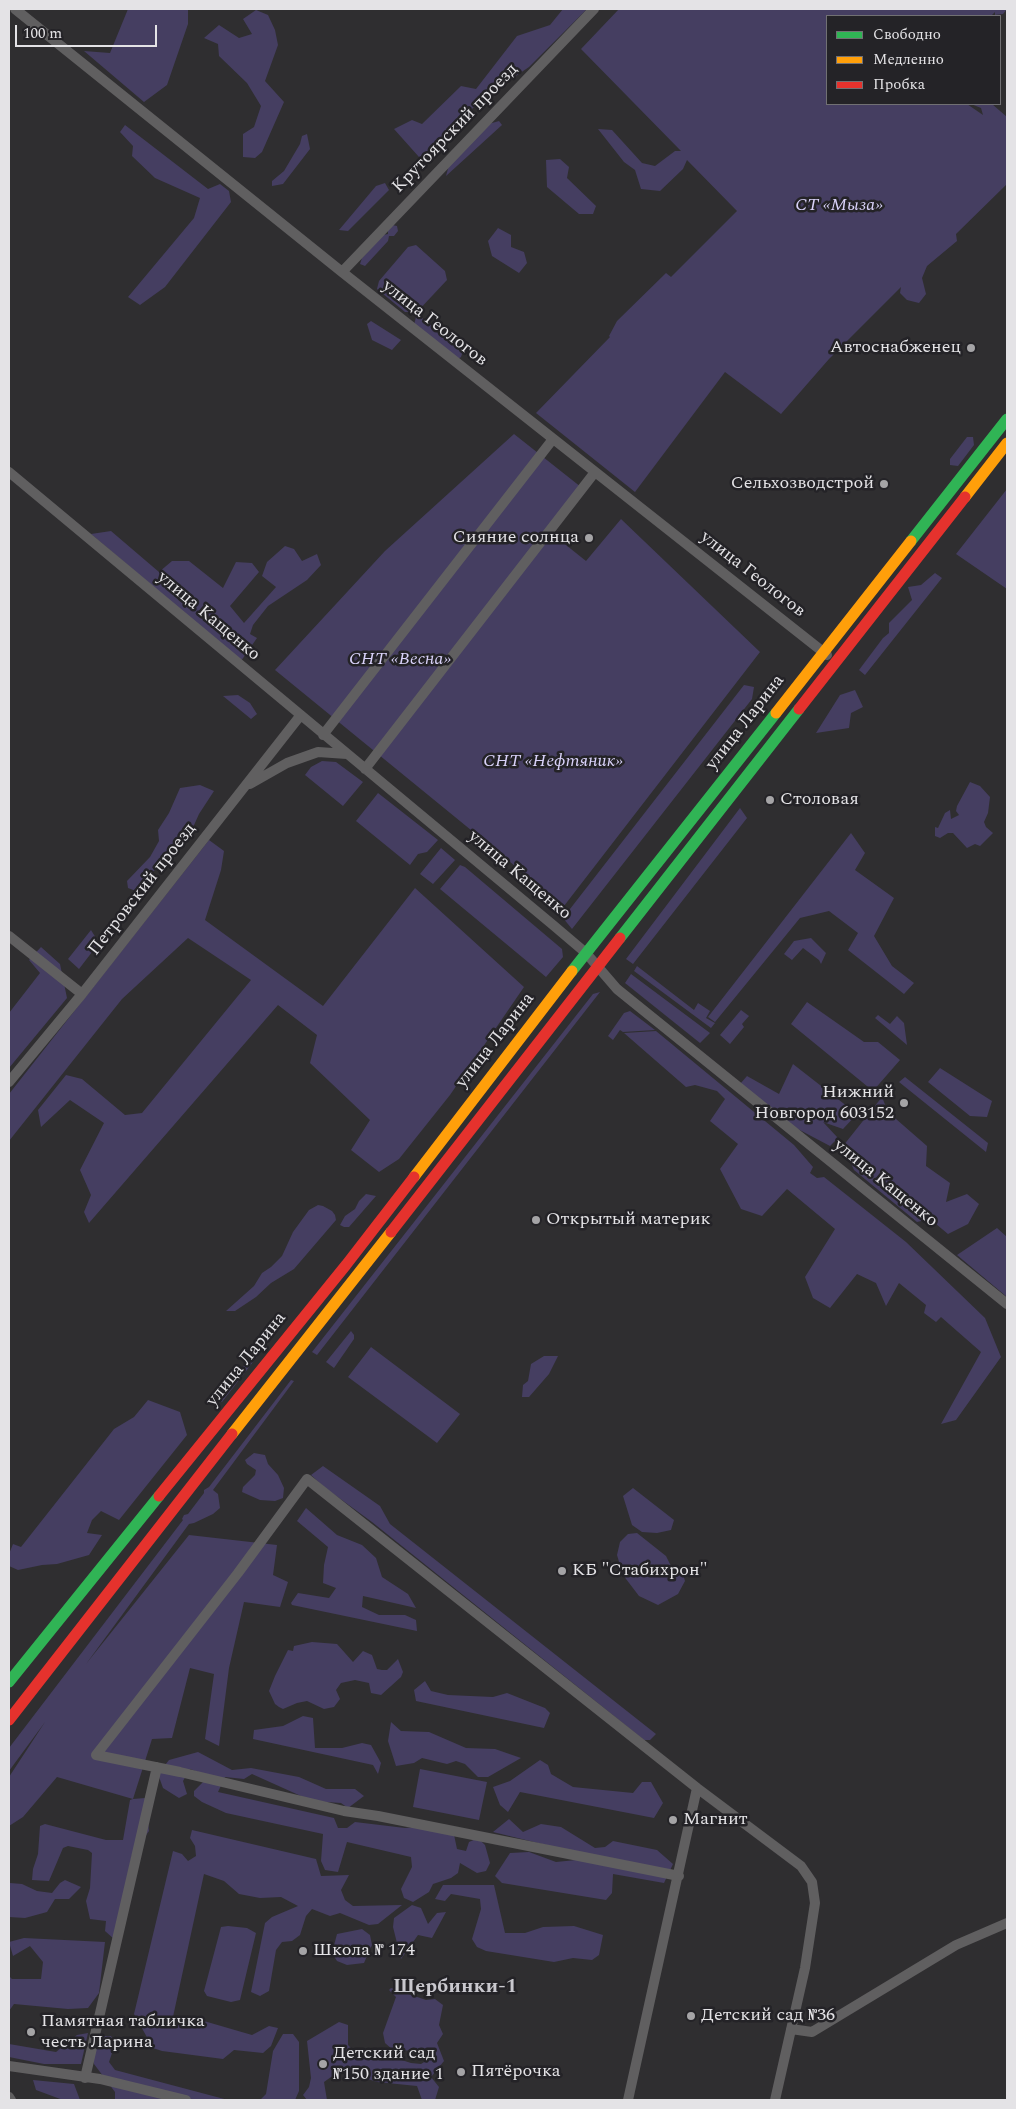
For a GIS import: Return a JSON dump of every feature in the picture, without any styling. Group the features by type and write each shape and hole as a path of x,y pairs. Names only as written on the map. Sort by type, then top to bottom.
{"main road":[{"name":"улица Ларина","path":"10,1680 346,1265 586,954 1007,419"},
{"name":"улица Ларина","path":"39,1682 1007,442"},
{"path":"9,1720 39,1682"},
{"path":"9,1732 39,1682"}],"street":[{"name":"улица Геологов","path":"15,9 342,272 836,662"},
{"name":"Крутоярский проезд","path":"342,272 594,9"},
{"path":"323,735 553,439"},
{"name":"улица Кащенко","path":"9,472 586,954 617,989 1007,1304"},
{"path":"365,769 595,472"},
{"name":"Петровский проезд","path":"9,1082 82,994 300,716"},
{"path":"245,787 287,763 318,752 347,754"},
{"path":"9,936 82,994"},
{"path":"679,1876 378,1816 344,1811 157,1767 96,1755 238,1573 307,1479 698,1788 801,1866 812,1882 815,1903 805,1968 775,2100"},
{"path":"84,2078 157,1767"},
{"path":"628,2100 698,1788"},
{"path":"791,2029 812,2032 956,1945 1007,1923"},
{"path":"9,2066 100,2080 186,2100"}],"green space":[{"path":"128,9 188,9 188,24 167,85 144,102 84,51 110,53"},
{"path":"563,9 587,9 529,67 479,101 434,153 419,157 394,129 412,120 422,124 461,86 476,89 517,36 550,25"},
{"name":"СТ «Мыза»","path":"619,9 1007,9 1003,14 995,15 995,12 992,15 826,15 826,105 968,105 983,115 981,108 974,105 993,105 1007,117 1007,184 956,234 957,241 927,266 922,278 926,294 919,303 907,300 900,293 901,287 829,359 781,414 725,372 635,492 536,413 610,337 617,321 666,273 671,277 737,211 687,160 683,169 660,191 641,189 635,170 624,162 598,129 612,130 642,163 655,166 675,151 681,151 581,49"},
{"path":"256,10 268,15 275,30 278,45 265,81 284,102 262,152 255,158 243,157 243,134 254,127 261,106 247,83 219,56 218,44 204,38 219,25 239,38 252,34 243,19"},
{"path":"499,121 502,125 446,176 449,165 485,125"},
{"path":"125,125 208,189 220,184 229,191 231,202 165,287 140,305 128,297 194,218 200,198 155,178 132,156 133,146 120,132"},
{"path":"307,134 310,149 283,184 272,186 272,181 284,171 300,144 302,136"},
{"path":"560,159 569,167 567,178 596,206 593,214 579,214 547,187 546,160"},
{"path":"385,183 389,190 348,231 339,230 376,186"},
{"path":"392,225 397,226 398,231 394,236 389,236 388,241 365,266 360,264 362,258 383,235 388,234 388,229"},
{"path":"498,228 511,235 511,247 524,252 527,263 519,273 492,256 488,241"},
{"path":"416,245 445,271 447,280 417,312 405,312 377,289 379,281 408,247"},
{"path":"416,317 422,318 463,351 461,357 458,359 414,325"},
{"path":"371,321 401,340 392,350 372,340 367,324"},
{"path":"514,434 586,491 551,533 586,561 621,519 760,652 564,906 275,670 385,551"},
{"path":"967,437 973,437 974,445 958,466 950,465 950,459"},
{"path":"1007,489 1007,589 956,554"},
{"path":"111,531 159,572 172,561 189,561 223,588 236,562 252,563 259,572 230,606 244,623 276,587 262,576 267,562 285,546 294,549 302,561 317,554 321,565 307,580 268,606 253,625 250,634 257,638 241,661 91,534"},
{"path":"935,573 942,578 865,675 859,670 883,638 889,633 889,623 912,600 908,587 921,585"},
{"path":"744,685 754,687 752,699 572,929 563,918"},
{"path":"855,690 863,707 851,713 849,728 816,733 840,695"},
{"path":"238,695 250,703 257,714 251,719 223,696"},
{"path":"322,761 336,762 363,782 343,806 305,775 311,767"},
{"path":"970,782 980,786 990,797 988,813 984,822 986,827 993,833 980,846 975,844 967,848 953,833 948,833 940,838 935,836 935,827 938,828 945,813 950,810 951,819 959,815 956,811 957,806"},
{"path":"200,785 214,791 199,814 190,834 136,891 128,888 127,881 150,857 159,841 158,830 169,813 180,788"},
{"path":"378,793 438,840 427,852 418,854 410,865 356,821"},
{"path":"740,808 747,818 633,964 626,959"},
{"path":"851,833 865,853 855,870 894,898 874,936 892,966 914,983 904,994 848,950 858,933 829,911 800,918 715,1022 708,1017"},
{"path":"209,840 224,851 221,870 205,920 323,1006 415,888 524,987 450,1095 399,1159 379,1172 351,1150 370,1120 310,1063 317,1035 278,1005 89,1223 84,1212 91,1195 80,1170 104,1123 70,1100 41,1127 38,1110 66,1075 82,1079 125,1115 142,1113 251,980 188,938 122,999 9,1141 9,1094"},
{"path":"441,848 455,860 433,884 420,874"},
{"path":"460,865 465,867 562,949 563,957 546,977 440,889"},
{"path":"91,930 99,943 79,969 68,959"},
{"path":"811,938 826,953 821,964 819,960 803,948 792,960 784,954 794,941"},
{"path":"41,947 60,964 67,998 9,1068 9,1013 40,973 29,960"},
{"path":"637,966 694,1010 698,1003 710,1011 706,1018 715,1023 711,1028 634,971"},
{"path":"631,974 710,1033 700,1043 625,983"},
{"path":"600,992 317,1355 312,1352 593,994"},
{"path":"807,1002 864,1042 878,1042 900,1060 873,1091 791,1024"},
{"path":"741,1010 749,1016 742,1024 744,1027 730,1044 720,1035"},
{"path":"630,1011 655,1030 623,1032 620,1030 613,1040 608,1036 624,1013"},
{"path":"878,1015 890,1024 897,1016 904,1023 907,1045 875,1018"},
{"path":"656,1031 794,1145 813,1167 810,1173 817,1178 824,1177 906,1242 985,1318 1001,1357 956,1420 941,1424 981,1352 941,1317 936,1322 924,1313 926,1305 899,1283 886,1306 876,1283 857,1274 830,1308 813,1298 805,1277 835,1229 787,1189 762,1216 741,1209 720,1169 738,1144 710,1121 725,1099 717,1091 695,1085 686,1087 624,1033"},
{"path":"793,1064 857,1114 843,1129 823,1122 838,1138 830,1146 794,1127 740,1084 747,1076 779,1094"},
{"path":"940,1068 992,1101 987,1117 970,1116 928,1082"},
{"path":"905,1077 988,1143 986,1152 899,1082"},
{"path":"882,1097 888,1112 927,1146 926,1166 950,1183 946,1202 967,1194 979,1204 968,1224 948,1234 930,1219 917,1222 854,1170 843,1146"},
{"path":"366,1194 376,1196 349,1227 340,1225 345,1216 355,1209 359,1201"},
{"path":"318,1205 332,1211 336,1220 294,1269 271,1283 256,1297 235,1311 226,1311 254,1286 262,1273 282,1256 293,1232 309,1210"},
{"path":"997,1228 1007,1237 1007,1297 957,1255"},
{"path":"351,1331 354,1339 334,1368 326,1362"},
{"path":"371,1347 460,1414 437,1443 348,1377"},
{"path":"255,1350 260,1353 222,1402 220,1402 220,1397"},
{"path":"544,1356 558,1356 549,1374 529,1397 522,1397 523,1385 528,1381 531,1364"},
{"path":"291,1380 294,1381 213,1490 218,1494 220,1508 213,1514 189,1524 86,1664 189,1535 277,1545 273,1575 288,1582 280,1607 244,1602 229,1668 219,1746 205,1739 214,1674 190,1668 172,1738 152,1739 133,1799 57,1777 23,1817 9,1826 9,1777 45,1722 9,1771 9,1748 183,1520 184,1515 188,1514 204,1493 204,1490 209,1487"},
{"path":"148,1400 180,1412 187,1435 119,1520 101,1511 92,1520 87,1533 102,1535 89,1555 57,1564 18,1570 9,1566 9,1554 13,1544 21,1547 114,1429 134,1417"},
{"path":"254,1453 265,1455 268,1464 278,1475 284,1488 283,1498 275,1501 260,1500 242,1492 243,1487 255,1475 256,1470 247,1464 245,1460"},
{"path":"323,1466 380,1506 390,1524 656,1734 650,1740 644,1740 372,1522 324,1487 311,1475"},
{"path":"633,1488 674,1520 671,1530 657,1533 642,1532 632,1525 623,1496"},
{"path":"306,1508 337,1535 362,1545 376,1558 382,1577 408,1594 416,1608 363,1596 362,1607 379,1615 405,1615 416,1620 417,1631 292,1605 291,1603 298,1593 329,1598 336,1588 323,1583 328,1547 297,1521"},
{"path":"637,1533 666,1556 672,1568 683,1574 685,1581 678,1594 658,1605 639,1596 623,1575 617,1555 620,1542 628,1534"},
{"path":"312,1642 337,1644 353,1662 363,1651 372,1655 377,1669 382,1670 387,1670 398,1659 403,1672 401,1677 381,1695 371,1693 369,1683 355,1680 341,1683 336,1690 340,1699 334,1707 324,1709 307,1701 283,1709 275,1704 269,1691 275,1676 288,1650 293,1651 294,1646"},
{"path":"425,1681 431,1691 448,1695 493,1697 507,1693 545,1708 550,1713 544,1728 416,1701 414,1690"},
{"path":"303,1716 313,1718 315,1748 342,1748 362,1743 371,1745 381,1763 378,1774 373,1765 253,1739 254,1730 283,1726"},
{"path":"391,1722 401,1731 429,1732 466,1748 495,1749 521,1758 488,1777 478,1777 465,1764 456,1761 447,1764 422,1758 414,1763 396,1766 388,1741"},
{"path":"198,1752 232,1770 251,1768 299,1777 326,1789 355,1789 364,1796 348,1808 341,1803 312,1801 252,1774 244,1779 225,1777 218,1792 334,1818 338,1828 347,1828 355,1822 405,1828 444,1825 453,1830 457,1849 466,1851 469,1842 478,1838 485,1845 490,1863 486,1871 477,1873 460,1863 458,1873 451,1878 433,1884 429,1892 413,1902 404,1898 401,1889 412,1867 411,1857 347,1842 338,1872 325,1870 321,1861 323,1834 226,1813 202,1802 194,1796 194,1791 209,1776 190,1769 183,1781 187,1794 179,1798 163,1788 158,1774 169,1760"},
{"path":"540,1760 548,1765 551,1774 573,1787 633,1793 642,1782 651,1782 663,1803 654,1818 520,1792 508,1812 500,1805 493,1787 510,1781"},
{"path":"420,1769 487,1782 479,1820 413,1807"},
{"path":"145,1798 149,1831 132,1855 114,1939 105,1931 106,1921 90,1919 86,1901 90,1888 92,1853 88,1850 68,1846 63,1848 49,1881 32,1880 33,1869 38,1854 40,1826 45,1824 106,1840 123,1840 130,1800"},
{"path":"509,1819 523,1832 541,1824 561,1827 595,1848 605,1847 613,1841 657,1850 673,1864 664,1883 613,1874 612,1893 606,1900 502,1883 495,1876 510,1853 529,1852 556,1862 576,1860 579,1853 493,1832"},
{"path":"192,1830 316,1859 321,1876 349,1875 341,1890 345,1900 353,1906 402,1905 378,1924 369,1925 340,1913 330,1916 312,1909 306,1916 300,1935 292,1941 282,1942 276,1950 269,1991 260,1996 251,1992 265,1923 272,1917 298,1906 281,1897 260,1898 239,1894 224,1881 204,1874 171,2026 197,2019 252,2035 269,2026 278,2028 271,2046 263,2053 234,2050 223,2059 162,2051 153,2048 134,2014 173,1851 182,1854 188,1861 196,1856 195,1846 190,1838"},
{"path":"65,1880 81,1887 69,1899 55,1899 47,1912 25,1918 9,1917 10,1883 22,1884 37,1891 52,1893"},
{"path":"443,1885 494,1885 505,1933 525,1933 543,1927 574,1926 603,1935 599,1955 592,1960 573,1958 554,1962 486,1951 477,1947 472,1939 481,1909 480,1899 451,1894 445,1901 435,1899"},
{"path":"412,1905 421,1908 428,1924 437,1913 446,1912 432,1938 418,1935 401,1959 393,1927 394,1918"},
{"path":"221,1927 247,1928 256,1933 240,2000 231,2002 207,1996 204,1991"},
{"path":"362,1929 370,1935 372,1945 364,1963 347,1965 337,1961 332,1953 337,1934"},
{"path":"24,1938 105,1942 99,1993 88,2008 68,2009 14,2004 9,2011 9,1976 12,1979 41,1979 43,1962 30,1946 13,1956 9,1942"},
{"path":"391,1988 426,2000 435,1999 443,2005 439,2025 443,2034 437,2043 444,2061 431,2077 439,2087 435,2100 422,2100 417,2086 377,2082 341,2070 324,2082 327,2100 307,2100 303,2095 309,2087 311,2078 307,2041 339,2022 348,2025 348,2045 355,2052 383,2054 411,2063 421,2064 429,2059 423,2051 393,2050 385,2043 383,2033 396,1997 389,1990"},
{"path":"88,2033 81,2064 44,2064 9,2057 9,2044 56,2052 77,2035"},
{"path":"283,2034 293,2034 299,2042 299,2091 295,2100 260,2100 266,2094 273,2051"},
{"path":"101,2036 111,2036 115,2044 109,2062 115,2070 228,2100 115,2100 115,2092 94,2064 92,2054"},
{"path":"33,2080 74,2084 80,2100 63,2100 36,2090"}],"traffic: fast":[{"path":"911,541 1007,419"},
{"path":"620,938 799,709"},
{"path":"572,971 776,713"},
{"path":"9,1682 159,1496"}],"traffic: slow":[{"path":"965,497 1007,443"},
{"path":"776,713 911,541"},
{"path":"414,1177 572,971"},
{"path":"232,1434 391,1232"}],"traffic: jam":[{"path":"799,709 965,497"},
{"path":"391,1232 620,938"},
{"path":"159,1496 346,1265 414,1177"},
{"path":"9,1720 232,1434"}],"place":[{"name":"Автоснабженец","path":"971,348"},
{"name":"Сельхозводстрой","path":"884,484"},
{"name":"Сияние солнца","path":"589,538"},
{"name":"Столовая","path":"770,800"},
{"name":"Нижний Новгород 603152","path":"904,1103"},
{"name":"Открытый материк","path":"536,1220"},
{"name":"КБ \"Стабихрон\"","path":"562,1571"},
{"name":"Магнит","path":"673,1820"},
{"name":"Школа № 174","path":"303,1951"},
{"name":"Детский сад №36","path":"691,2016"},
{"name":"Памятная табличка честь Ларина","path":"31,2032"},
{"name":"Детский сад №150 здание 1","path":"323,2064"},
{"name":"Пятёрочка","path":"461,2072"}],"district":[{"name":"Щербинки-1","path":"455,1988"}],"park label":[{"name":"СНТ «Весна»","path":"400,660"},
{"name":"СНТ «Нефтяник»","path":"553,762"}]}
